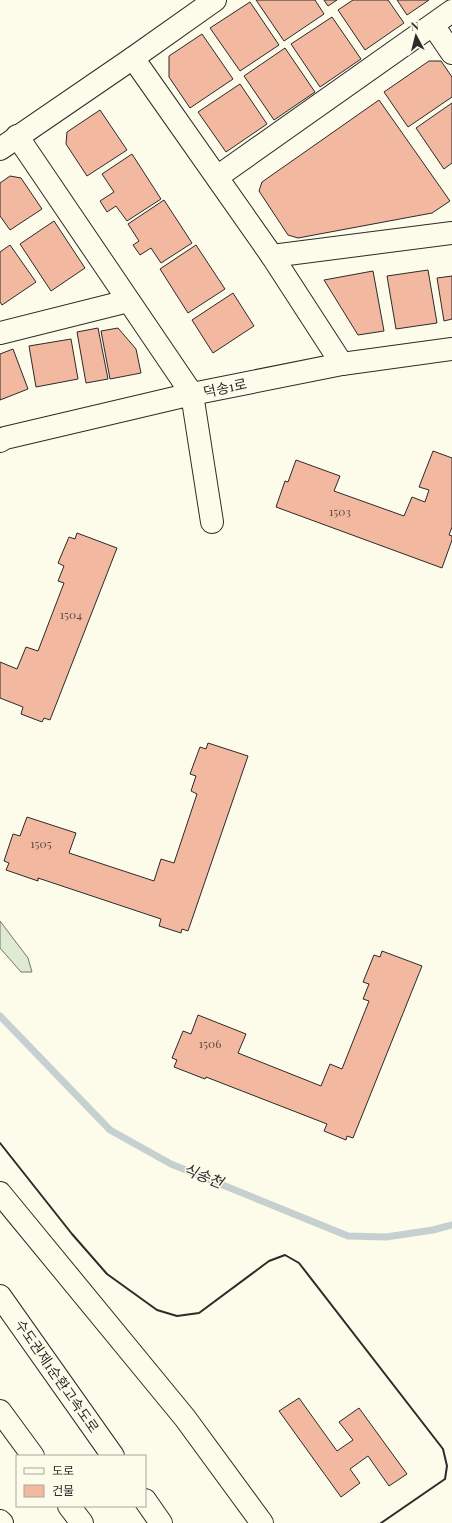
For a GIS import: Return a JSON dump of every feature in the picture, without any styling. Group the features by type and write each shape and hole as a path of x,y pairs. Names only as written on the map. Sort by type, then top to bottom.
{"main road":[{"path":"212,522 192,394 128,301 9,143 215,0"},
{"path":"217,177 452,11"},
{"path":"433,25 452,53"},
{"path":"133,58 272,256 342,364"},
{"path":"272,256 452,233"},
{"path":"0,333 128,301"},
{"name":"덕송1로","path":"0,441 5,438 192,394 342,364 452,349"},
{"path":"0,1193 184,1418 262,1523"},
{"name":"수도권제1순환고속도로","path":"0,1296 113,1455"},
{"path":"0,1411 32,1455"},
{"path":"146,1501 161,1523"},
{"path":"70,1507 82,1523"}],"green space":[{"path":"0,921 28,958 32,972 21,972 0,948"}],"building":[{"path":"256,0 315,0 324,14 284,41"},
{"path":"324,0 337,0 328,6"},
{"path":"353,0 388,0 404,23 365,50 338,10"},
{"path":"397,0 429,0 407,15"},
{"path":"250,2 279,45 240,71 210,28"},
{"path":"332,17 361,59 320,87 291,44"},
{"path":"202,34 233,79 190,108 169,77 169,56"},
{"path":"285,48 315,92 274,120 244,76"},
{"path":"429,61 441,61 452,77 452,97 408,127 384,92"},
{"path":"240,84 267,124 226,152 198,112"},
{"path":"379,100 450,201 432,213 298,238 288,235 259,191 262,182"},
{"path":"452,103 452,163 444,169 416,128"},
{"path":"100,110 127,150 87,176 66,144 67,132"},
{"path":"132,154 161,199 127,221 116,206 107,212 100,201 114,192 102,174"},
{"path":"10,176 21,178 42,209 10,230 0,216 0,183"},
{"path":"164,200 192,243 161,263 151,248 140,255 133,245 139,241 128,224"},
{"path":"54,221 85,268 51,291 20,244"},
{"path":"10,245 36,282 2,305 0,302 0,252"},
{"path":"196,245 225,289 188,313 160,269"},
{"path":"428,270 437,323 396,329 387,276"},
{"path":"373,271 384,331 358,335 324,280"},
{"path":"452,276 452,319 444,321 437,278"},
{"path":"233,293 254,326 213,353 192,320"},
{"path":"98,328 108,379 86,383 77,332"},
{"path":"118,328 136,349 141,373 110,379 101,331"},
{"path":"71,339 78,379 36,387 29,346"},
{"path":"13,349 28,389 0,400 0,354"},
{"path":"433,451 452,458 452,527 449,535 452,536 452,540 442,568 276,507 285,481 288,482 296,460 340,476 334,491 404,516 412,497 425,502 429,490 419,487"},
{"path":"77,533 117,548 50,720 44,718 42,722 21,714 23,707 0,698 0,662 17,669 26,647 38,651 64,583 58,581 64,566 58,563 69,537 75,539"},
{"path":"208,743 248,756 188,931 182,929 181,933 159,926 161,919 38,878 38,881 6,870 9,863 4,861 13,834 20,836 27,817 76,833 69,853 154,881 161,859 174,863 197,794 191,791 196,776 190,774 200,747 206,749"},
{"path":"382,951 422,966 353,1138 347,1136 346,1140 324,1131 327,1124 206,1077 205,1079 174,1067 177,1060 172,1058 183,1031 191,1034 198,1015 246,1034 238,1053 321,1086 330,1064 342,1069 369,1001 363,999 369,984 363,982 374,955 380,957"},
{"path":"299,1398 337,1451 353,1440 339,1422 359,1408 407,1474 389,1486 368,1456 350,1469 360,1483 341,1497 279,1411"}],"waterway":[{"name":"식송천","path":"0,1016 110,1130 171,1164 348,1236 386,1237 433,1230 452,1225"}],"wall":[{"path":"0,1143 72,1234 107,1274 157,1310 177,1316 199,1313 269,1261 285,1255 299,1263 443,1449 447,1466 445,1479 381,1523"}]}
